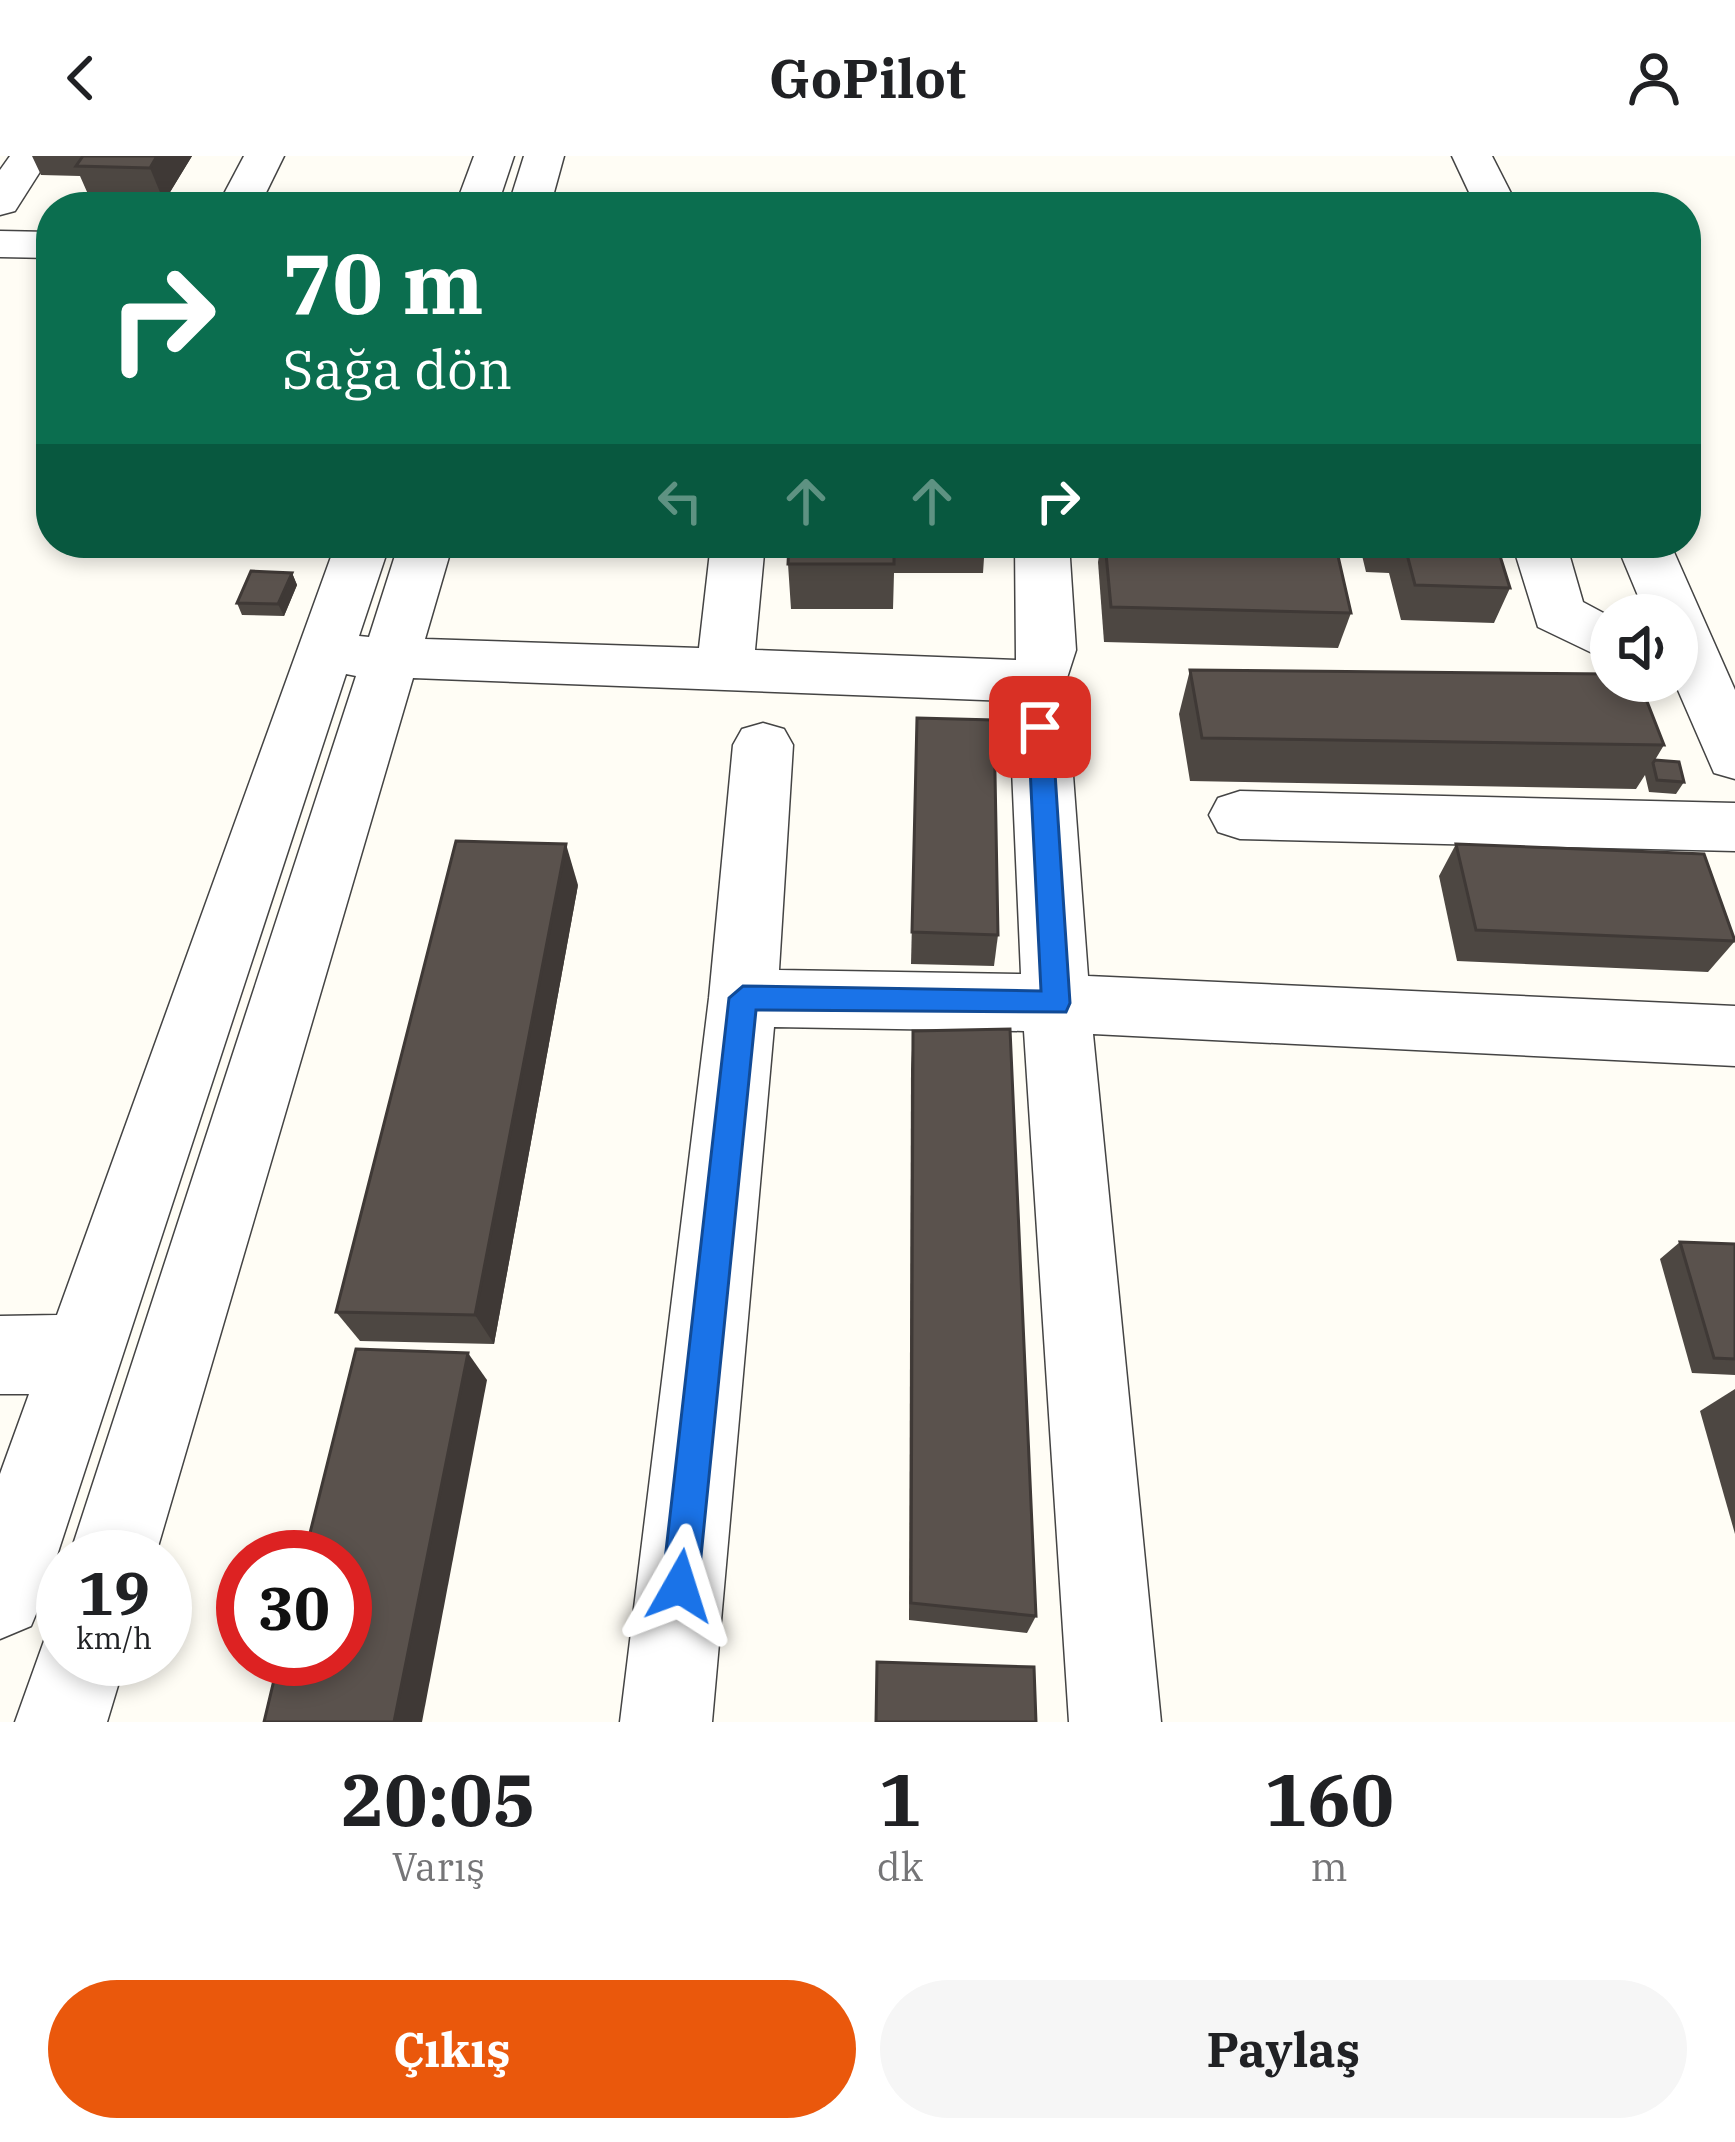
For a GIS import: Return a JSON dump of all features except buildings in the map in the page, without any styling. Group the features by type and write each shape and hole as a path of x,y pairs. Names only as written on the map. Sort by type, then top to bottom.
{"street":[{"path":"0,202 30,156"},
{"path":"246,192 264,156"},
{"path":"481,192 494,156"},
{"path":"533,192 544,156"},
{"path":"1472,156 1489,192"},
{"path":"0,244 36,245"},
{"path":"119,1530 358,656 362,558"},
{"path":"0,1595 84,1354 358,656 417,558"},
{"path":"725,669 736,558"},
{"path":"1043,558 1048,650 1037,681 1056,1003 1114,1722"},
{"path":"1543,558 1558,613 1590,631"},
{"path":"1650,558 1665,594"},
{"path":"358,656 1037,681"},
{"path":"1698,695 1735,758"},
{"path":"666,1722 743,998 763,746"},
{"path":"1240,815 1735,827"},
{"path":"743,998 1056,1003 1735,1036"},
{"path":"0,1354 84,1354"},
{"path":"61,1722 72,1686"}],"route":[{"path":"680,1586 743,998 1056,1003 1040,727"}]}
